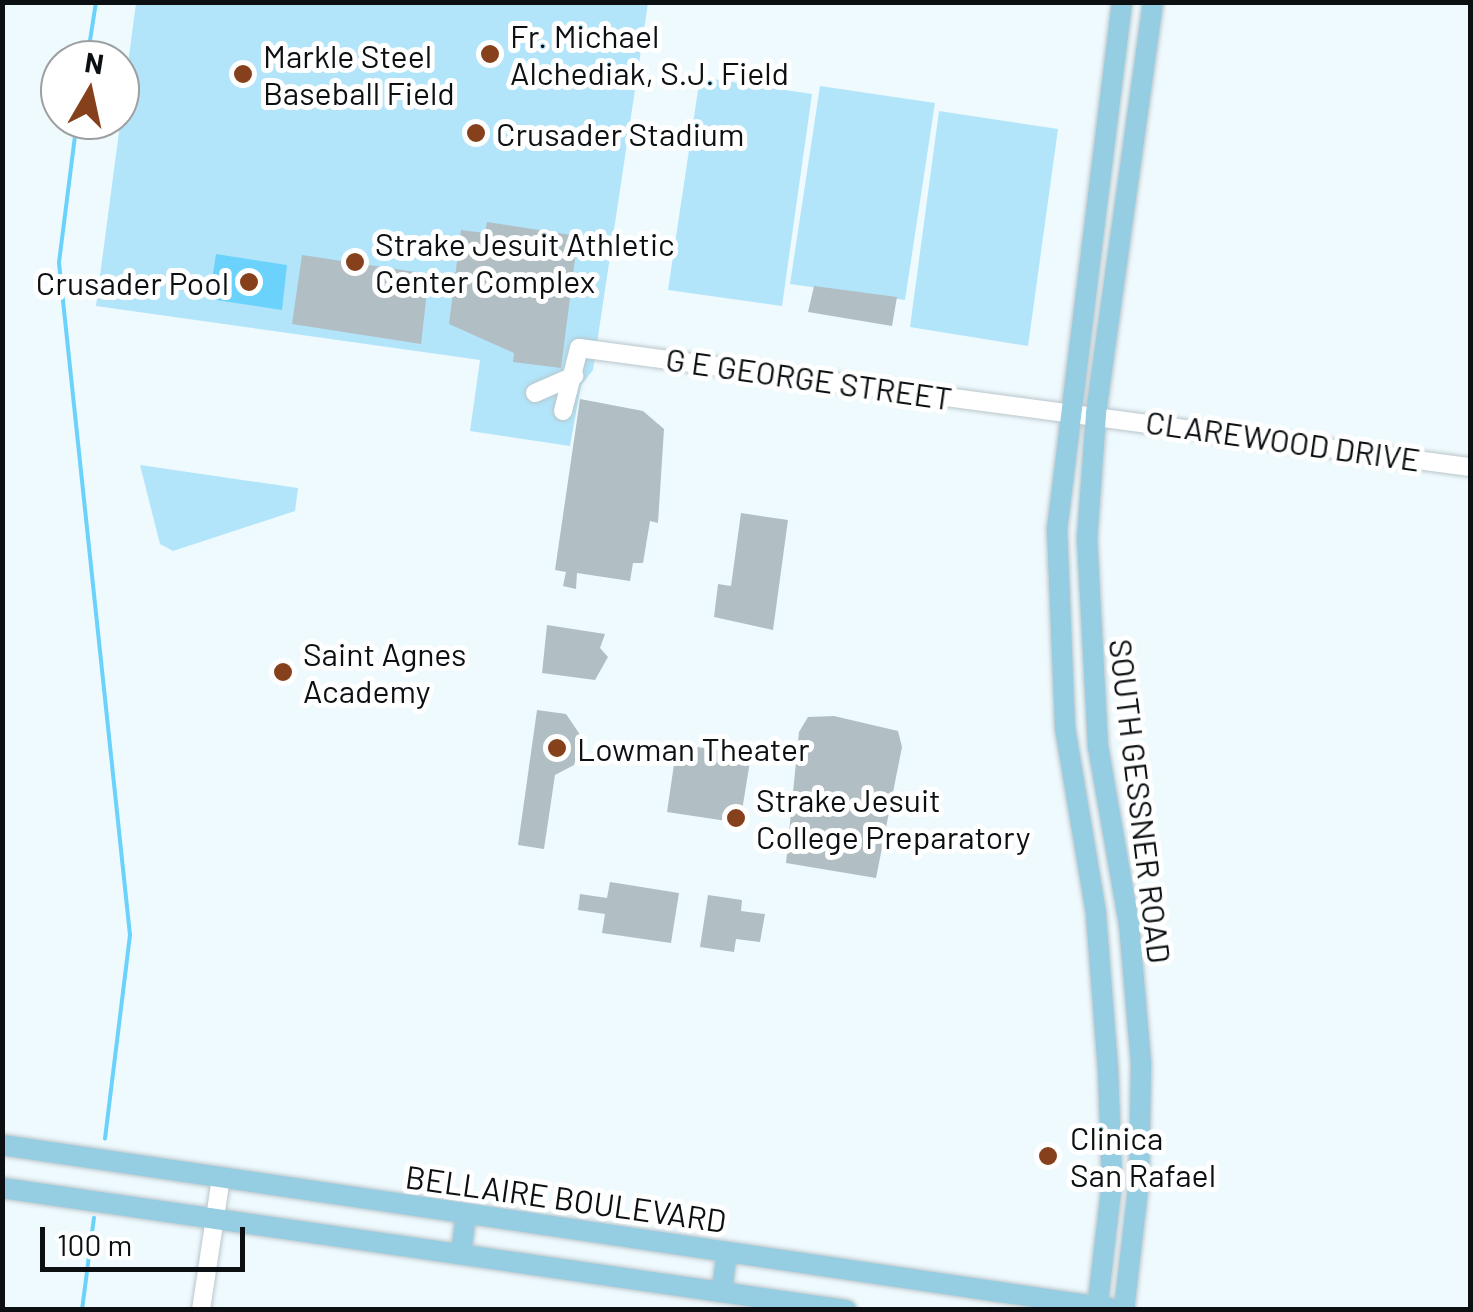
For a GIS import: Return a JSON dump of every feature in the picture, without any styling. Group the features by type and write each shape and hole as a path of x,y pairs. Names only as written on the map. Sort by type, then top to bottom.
{"main road":[{"path":"1121,10 1152,12"},
{"name":"SOUTH GESSNER ROAD","path":"1098,1308 1112,1183 1108,1064 1059,631 1057,530 1068,413 1121,10"},
{"name":"SOUTH GESSNER ROAD","path":"1122,1310 1139,1181 1141,1063 1089,632 1096,414 1152,12"},
{"path":"1095,200 1124,205"},
{"path":"1108,1064 1141,1063"},
{"name":"BELLAIRE BOULEVARD","path":"2,1145 1122,1310"},
{"path":"2,1188 846,1310"},
{"path":"461,1254 466,1214"},
{"path":"722,1291 728,1252"}],"street":[{"name":"G E GEORGE STREET","path":"563,410 579,348 1068,413"},
{"name":"G E GEORGE STREET","path":"535,393 574,376"},
{"name":"CLAREWOOD DRIVE","path":"1068,413 1470,467"},
{"path":"201,1310 220,1177"}],"shaded area":[{"name":"Strake Jesuit Athletic Center Complex","path":"136,3 648,3 593,370 581,385 570,446 470,431 480,360 96,306 118,140 140,140 140,40 131,40"},
{"path":"700,77 812,94 782,306 668,290"},
{"path":"820,86 935,103 905,300 790,284"},
{"path":"939,111 1058,129 1028,346 910,327"},
{"path":"140,465 298,488 295,511 173,551 160,544"}],"water":[{"name":"Crusader Pool","path":"216,254 287,265 282,310 209,299"}],"building":[{"path":"487,222 578,236 561,368 513,362 514,353 449,324 461,230 485,233"},
{"path":"302,255 429,274 421,344 292,324"},
{"path":"814,286 897,297 892,326 808,312"},
{"path":"580,399 643,411 664,429 658,523 650,521 643,563 633,563 630,581 577,573 576,589 563,586 566,572 555,570"},
{"path":"741,513 788,520 773,630 714,617 718,584 731,586"},
{"path":"547,625 605,634 600,648 608,657 595,680 542,673"},
{"path":"537,710 566,714 583,739 574,765 555,775 544,849 518,845"},
{"path":"834,716 898,731 902,747 876,878 786,863 799,732 808,717"},
{"path":"677,744 751,755 740,823 667,812"},
{"path":"610,882 679,893 671,943 602,933 605,914 578,910 580,894 607,898"},
{"path":"708,895 742,900 741,911 765,914 760,942 736,939 734,952 700,947"}],"waterway":[{"path":"90,40 96,2"},
{"path":"74,140 59,263 130,935 105,1138"},
{"path":"82,1310 94,1218"}],"place":[{"name":"Fr. Michael Alchediak, S.J. Field","path":"490,54"},
{"name":"Markle Steel Baseball Field","path":"243,74"},
{"name":"Crusader Stadium","path":"476,133"},
{"name":"Strake Jesuit Athletic Center Complex","path":"355,262"},
{"name":"Crusader Pool","path":"249,282"},
{"name":"Saint Agnes Academy","path":"283,672"},
{"name":"Lowman Theater","path":"557,748"},
{"name":"Strake Jesuit College Preparatory","path":"736,818"},
{"name":"Clinica San Rafael","path":"1048,1156"}]}
